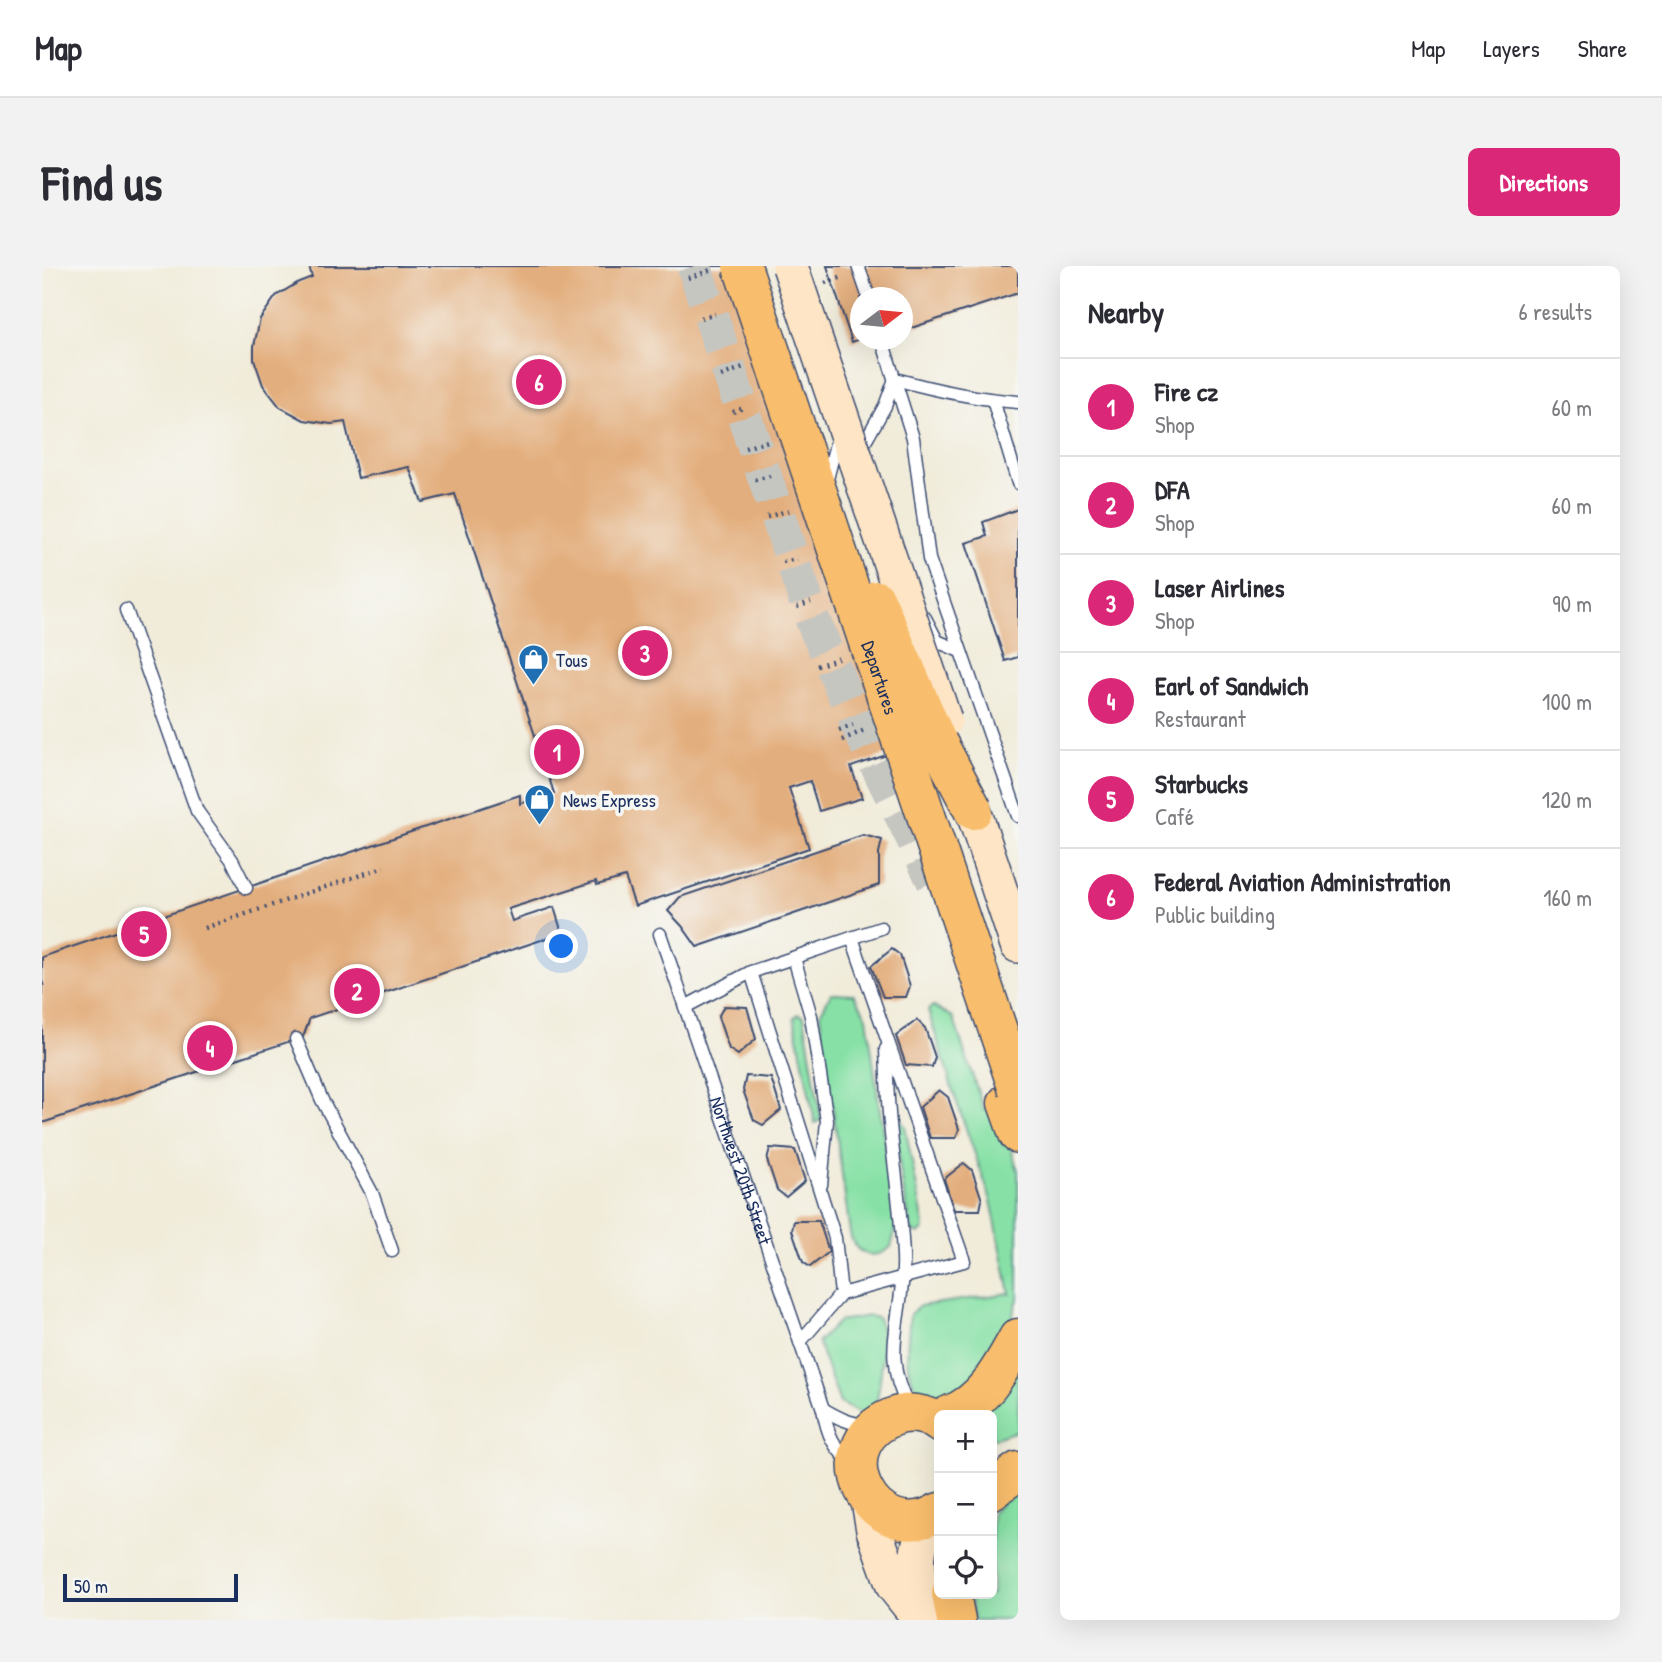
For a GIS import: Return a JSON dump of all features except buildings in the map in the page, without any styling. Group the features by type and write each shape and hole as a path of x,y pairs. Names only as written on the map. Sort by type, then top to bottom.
{"main road":[{"name":"Departures","path":"742,266 1015,1113"},
{"path":"790,266 1018,945"},
{"path":"819,501 863,571 936,739 972,810"},
{"path":"934,1515 919,1520 892,1517 869,1501 862,1490 857,1465 864,1440 872,1430 963,1410 974,1402 993,1379 1018,1338"},
{"path":"997,1458 1018,1456"},
{"path":"997,1486 1018,1471"},
{"path":"869,1501 874,1530 894,1586 921,1620"},
{"path":"929,1620 916,1562 922,1533 934,1517"},
{"path":"952,1599 957,1620"}],"lane":[{"path":"854,270 863,287"},
{"path":"885,350 913,438 929,559 1018,816"},
{"path":"895,379 993,400 1018,402"},
{"path":"862,446 885,406 895,379"},
{"path":"993,400 1018,483"},
{"path":"819,501 832,464 842,419"},
{"path":"908,587 937,641 960,651"},
{"path":"126,610 197,811 233,860 246,888"},
{"path":"685,1007 751,972 881,928"},
{"name":"Northwest 20th Street","path":"660,934 823,1409 827,1431 843,1456 857,1465"},
{"path":"800,1342 841,1294 964,1261 852,938"},
{"path":"794,958 811,1016 827,1121 820,1192"},
{"path":"751,972 835,1238 841,1294"},
{"path":"886,1036 889,1113 901,1217 904,1277 896,1321 893,1363 899,1389 926,1419"},
{"path":"296,1039 322,1100 372,1194 392,1251"},
{"path":"823,1409 854,1424 926,1419"}],"path":[{"path":"688,278 724,266"},
{"path":"824,283 854,270"},
{"path":"701,318 715,314"},
{"path":"733,412 746,407"},
{"path":"755,480 770,475"},
{"path":"783,562 797,559"},
{"path":"797,607 811,602"},
{"path":"839,730 853,725"},
{"path":"205,928 384,867"}],"green space":[{"path":"831,993 854,994 867,1017 896,1228 891,1247 878,1254 871,1255 860,1251 852,1241 850,1233 820,1014"},
{"path":"933,1006 953,1017 984,1110 998,1105 1018,1171 1018,1299 1008,1329 982,1370 949,1402 925,1399 912,1380 907,1360 910,1314 920,1306 1010,1293 991,1200 928,1010"},
{"path":"799,1014 804,1016 821,1120 815,1123 794,1017"},
{"path":"901,1121 905,1126 924,1225 918,1234 912,1231 901,1177 897,1135 898,1122"},
{"path":"869,1316 878,1318 882,1363 876,1410 860,1414 840,1403 818,1342 839,1321"},
{"path":"1018,1364 1018,1431 997,1437 997,1410 979,1410"},
{"path":"1018,1488 1018,1620 974,1620 971,1599 997,1599 997,1507"}],"tunnel":[{"path":"694,266 813,621 861,732 934,881"}],"place":[{"name":"Federal Aviation Administration","path":"539,382"},
{"name":"Laser Airlines","path":"645,653"},
{"name":"Tous","path":"533,687"},
{"name":"Fire cz","path":"557,752"},
{"name":"News Express","path":"540,827"},
{"name":"Starbucks","path":"144,934"},
{"name":"DFA","path":"357,991"},
{"name":"Earl of Sandwich","path":"210,1048"}]}
